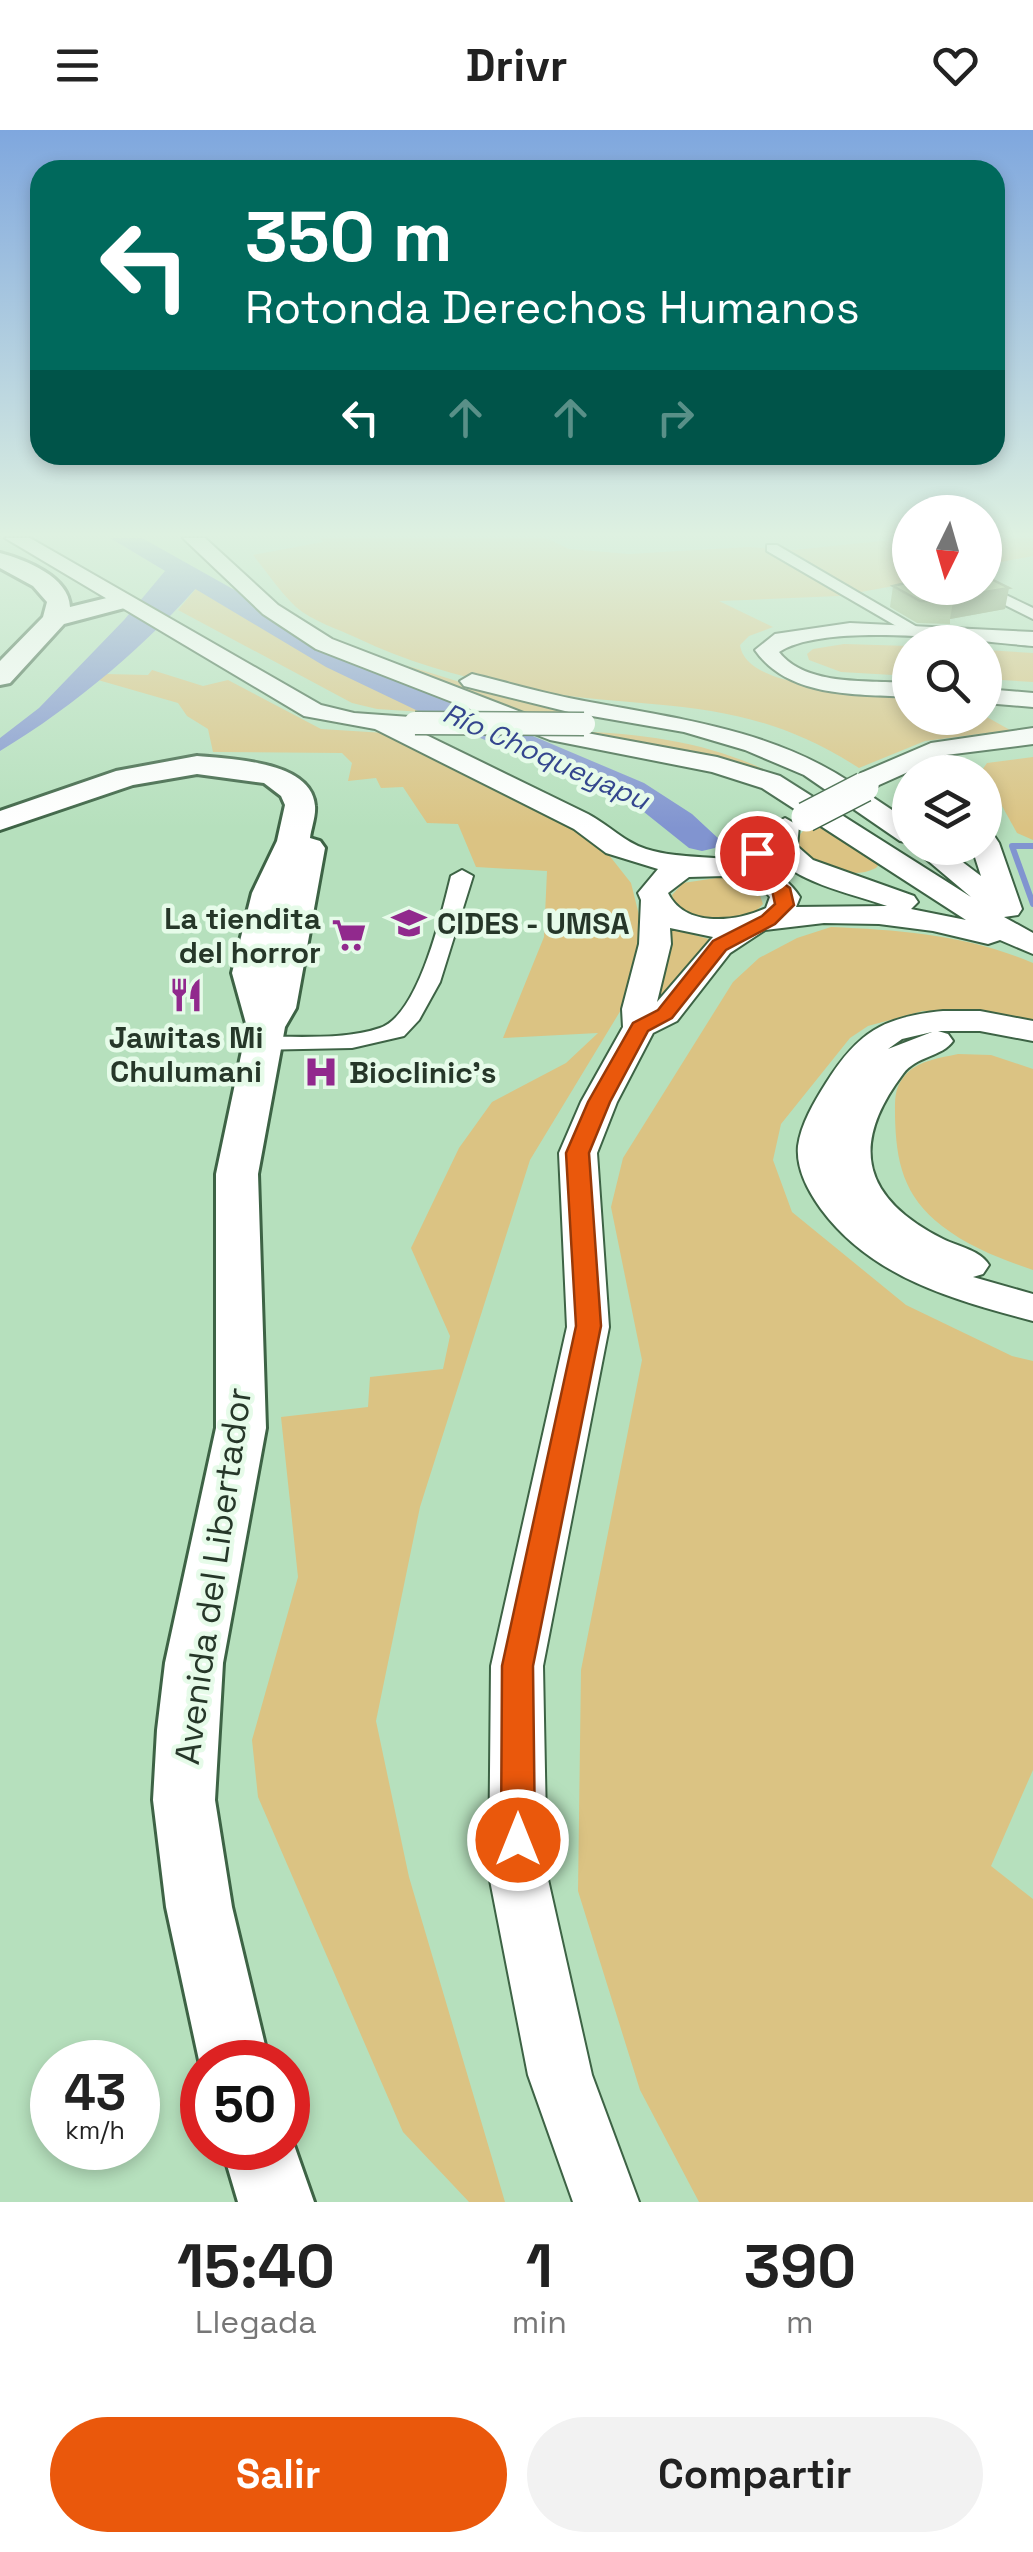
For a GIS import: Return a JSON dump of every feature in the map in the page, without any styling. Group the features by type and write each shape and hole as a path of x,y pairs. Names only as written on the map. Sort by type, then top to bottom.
{"main road":[{"path":"0,677 40,635"},
{"path":"178,635 313,710 342,719 415,723 620,722 716,733"},
{"path":"305,635 559,735 741,771 892,843"},
{"path":"333,635 366,650 551,701 716,733 812,769 892,840"},
{"path":"892,635 819,638 776,651 778,666 802,677 892,684"},
{"path":"1002,640 1033,642"},
{"path":"1002,693 1033,696"},
{"path":"378,722 584,823 638,856 800,884 845,882 881,874 892,862"},
{"path":"584,724 703,742 760,759 814,786 1030,939"},
{"path":"964,755 980,747 1033,736"},
{"path":"931,755 940,748 1033,746"},
{"name":"Avenida del Libertador","path":"0,821 63,796 152,770 197,765 262,772 294,791 299,814 286,860 269,893 250,973 265,1036 237,1174 241,1428 194,1662 185,1782 199,1907 228,2040"},
{"path":"606,2202 560,2075 518,1875 518,1666 588,1326 578,1153 599,1102 640,1027 639,1009 655,944 654,898 664,878 698,867 864,787 892,779"},
{"path":"640,1027 665,1014 720,946 779,913 786,896 754,863 785,827"},
{"path":"785,827 782,848 803,866 980,932"},
{"path":"616,846 628,868 663,911 694,925 761,922 808,914 886,913 1030,939"},
{"path":"992,865 1007,909 1030,939"},
{"path":"845,882 909,892 923,888 927,866"},
{"path":"927,866 1007,909"},
{"path":"1033,1031 956,1021 908,1026 886,1034 864,1053 825,1116 816,1144 820,1172 830,1195 874,1244 941,1280 1033,1308"},
{"path":"1033,1051 978,1039 956,1039 935,1041 898,1055 856,1120 850,1149 853,1175 870,1204 889,1223 960,1262 1033,1285"},
{"path":"266,2170 276,2202"}],"street":[{"path":"265,1036 381,1036 401,1026 427,984 449,932 462,876"}],"shaded area":[{"path":"224,635 292,635 387,686 452,714 377,709 352,703"},
{"path":"350,635 752,635 740,645 747,660 764,672 813,686 892,692 892,735 971,735 925,741 859,768 818,745 741,717 539,692 492,683 400,656"},
{"path":"844,644 892,645 892,675 841,672 809,660 807,654 813,649"},
{"path":"1002,651 1033,653 1033,682 1002,680"},
{"path":"405,665 476,687 618,719 531,716"},
{"path":"152,670 203,686 228,680 321,729 385,733 573,824 605,850 631,883 640,919 643,953 630,995 530,1160 420,1507 376,1721 409,1877 505,2202 469,2202 403,2132 258,1797 252,1740 298,1577 281,1417 368,1407 370,1377 443,1369 450,1336 411,1248 459,1148 492,1102 566,1063 598,1033 503,1038 544,937 547,871 476,867 458,824 427,823 403,787 381,788 376,778 348,781 352,763 342,753 213,752 208,729 187,716 178,703 98,680 106,674 148,675"},
{"path":"570,731 661,739 739,759 810,794 884,849 802,792"},
{"path":"1033,757 1033,840 1017,833 1002,806 1002,761"},
{"path":"825,822 880,863 876,868 856,873 836,870 799,850 797,838 804,830"},
{"path":"723,877 758,890 763,904 744,917 719,920 694,915 674,902 672,895 683,883"},
{"path":"831,927 934,936 983,946 1033,963 1033,1020 962,1010 923,1011 868,1026 850,1038 781,1124 773,1160 792,1212 906,1305 1012,1356 1033,1361 1033,1770 991,1866 1033,1899 1033,2202 699,2202 640,2090 578,1891 581,1670 642,1360 611,1207 623,1158 733,982 759,958 797,938"},
{"path":"668,928 709,939 652,1011"},
{"path":"958,1054 991,1055 1033,1069 1033,1270 974,1246 942,1226 918,1202 904,1177 896,1132 895,1098 900,1083 918,1065"}],"water":[{"path":"110,635 151,635 56,714 0,751 0,738 39,708"}],"waterway":[{"name":"Río Choqueyapu","path":"289,635 368,677 632,791 702,840"},
{"path":"1033,846 1012,846 1033,904"}],"place":[{"name":"CIDES - UMSA","path":"409,923"},
{"name":"La tiendita del horror","path":"349,935"},
{"name":"Jawitas Mi Chulumani","path":"186,995"},
{"name":"Bioclinic's","path":"321,1072"}],"route":[{"path":"518,1840 518,1666 588,1326 576,1178 578,1153 599,1102 640,1027 665,1014 720,946 779,913 784,905 786,896 781,888 758,874 754,863 757,853"}]}
